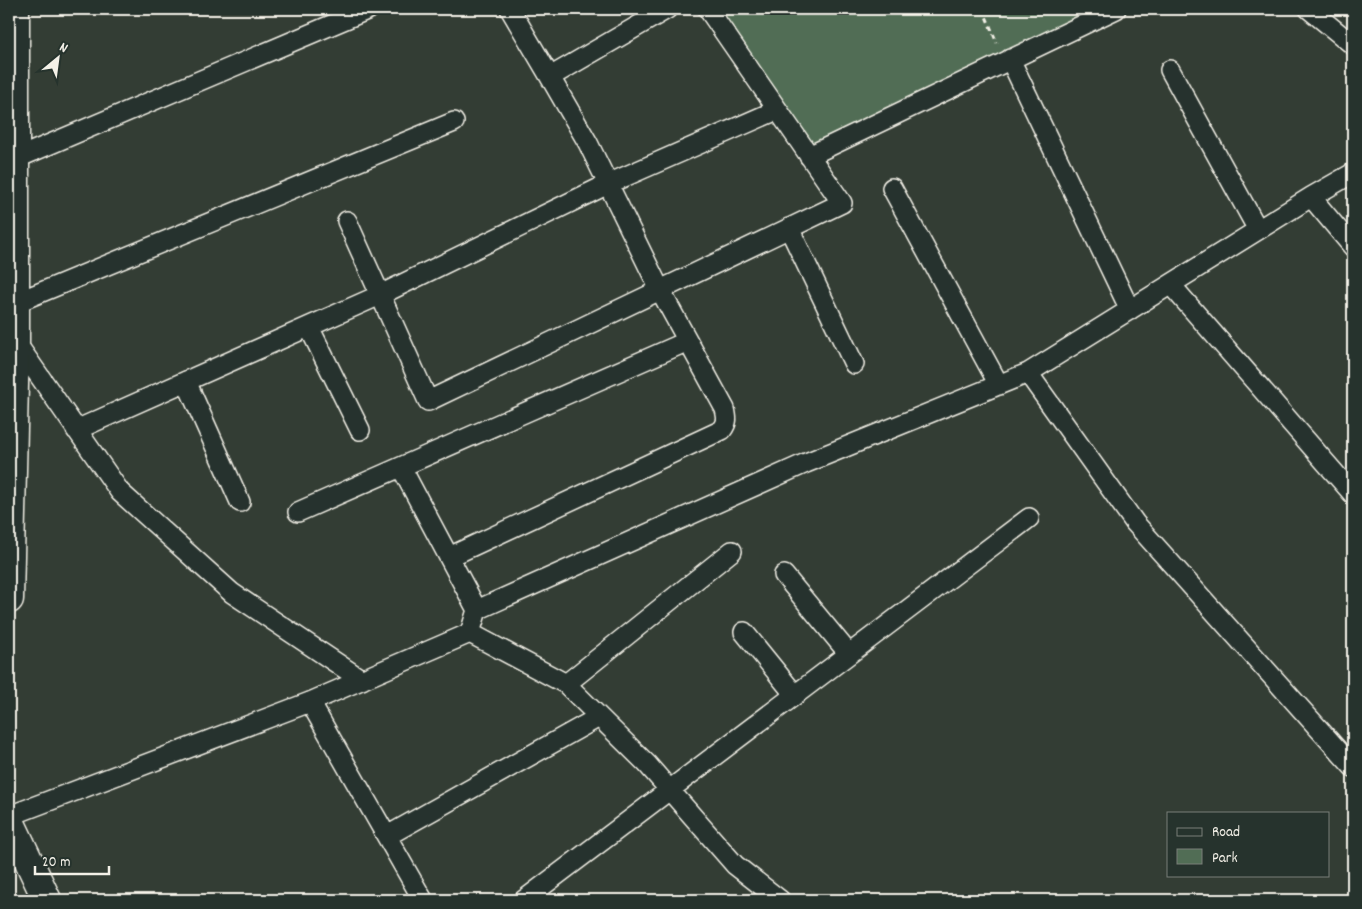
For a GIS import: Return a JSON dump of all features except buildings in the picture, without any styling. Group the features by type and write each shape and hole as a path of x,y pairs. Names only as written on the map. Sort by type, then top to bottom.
{"main road":[{"path":"9,599 15,341 15,9"},
{"path":"9,817 47,900"}],"street":[{"path":"15,159 370,9"},
{"path":"449,557 722,430 727,419 725,409 660,290 588,143 510,9"},
{"path":"550,77 667,9"},
{"path":"347,221 428,401 842,203 708,9"},
{"path":"809,156 1116,9"},
{"path":"1309,9 1353,45"},
{"path":"1008,61 1130,310"},
{"path":"1170,70 1258,230"},
{"path":"76,430 380,295 608,184 777,110"},
{"path":"15,303 454,122"},
{"path":"477,610 806,463 1028,373 1353,172"},
{"path":"892,188 999,385"},
{"path":"1311,197 1353,247"},
{"path":"789,228 854,364"},
{"path":"1171,285 1353,494"},
{"path":"309,327 360,430"},
{"path":"15,341 120,492 232,593 362,680"},
{"path":"298,512 688,341"},
{"path":"1028,373 1135,523 1353,768"},
{"path":"186,381 240,502"},
{"path":"401,467 477,610 470,634"},
{"path":"524,900 1030,518"},
{"path":"566,684 732,551"},
{"path":"784,575 849,654"},
{"path":"744,632 795,695"},
{"path":"9,817 310,702 470,634"},
{"path":"470,634 566,684 647,764 735,865 780,900"},
{"path":"310,702 424,900"},
{"path":"387,836 599,717"}],"path":[{"path":"983,9 1008,61"}],"green space":[{"path":"708,9 1116,9 809,156"}]}
